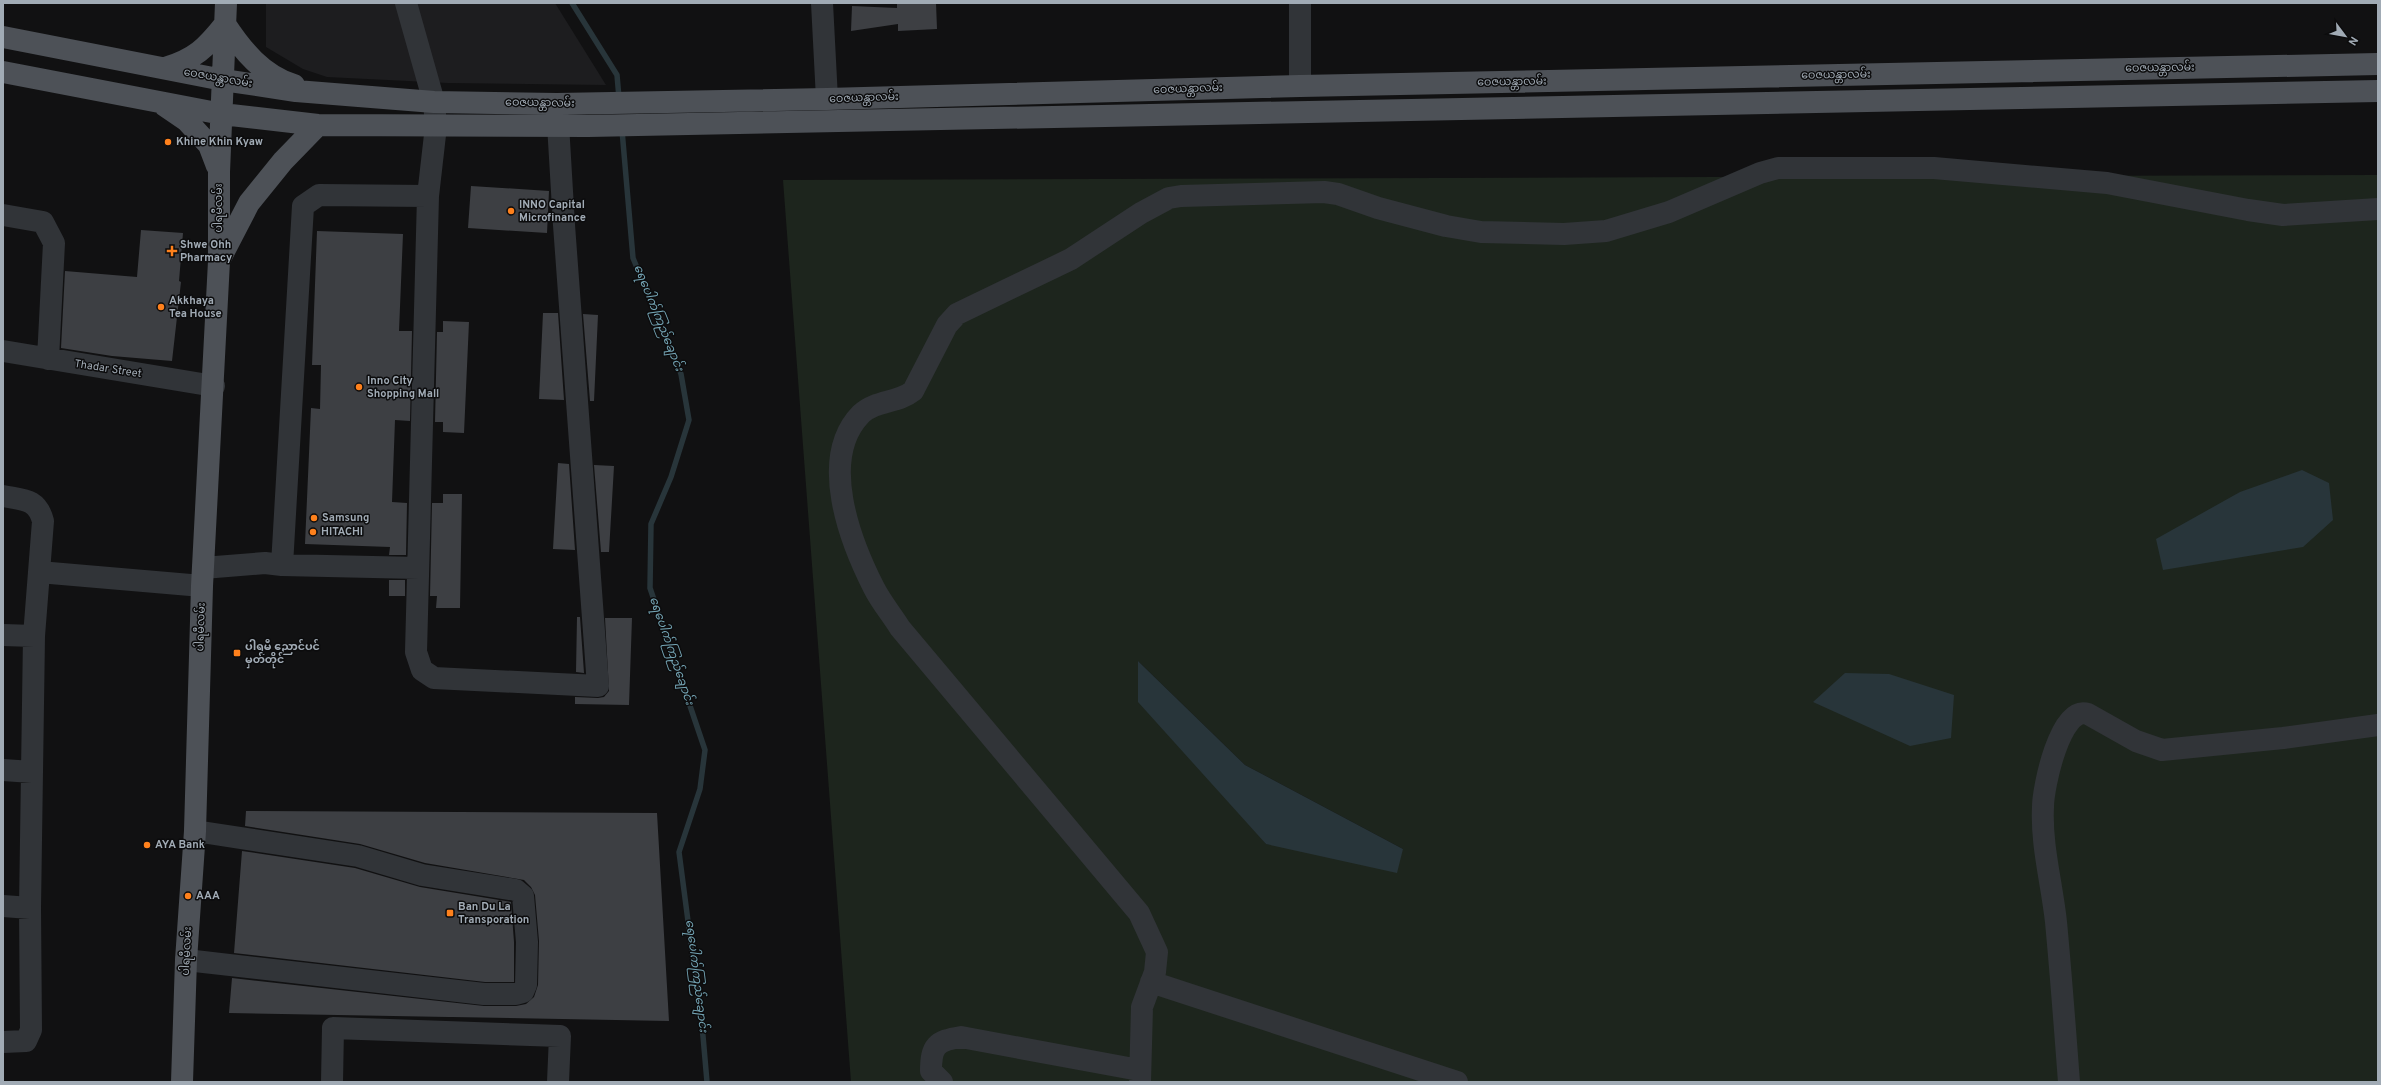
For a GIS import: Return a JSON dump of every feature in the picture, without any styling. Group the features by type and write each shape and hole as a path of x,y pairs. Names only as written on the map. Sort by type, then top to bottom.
{"main road":[{"path":"165,68 185,62 198,55 226,13"},
{"path":"218,172 226,13"},
{"path":"226,13 239,45 258,65 285,83 318,93"},
{"name":"ဝေဇယန္တာလမ်း","path":"3,37 223,80 318,93 434,102 557,104 827,99 1300,86 2378,64"},
{"name":"ဝေဇယန္တာလမ်း","path":"3,72 222,114 318,125 436,126 588,126 2378,91"},
{"path":"158,101 187,121 210,145 218,172"},
{"path":"219,261 249,203 283,161 318,125"},
{"name":"ပါရမီလမ်း","path":"182,1082 186,960 195,831 203,577 214,386 219,261 218,172"}],"street":[{"path":"406,3 434,102 436,126 428,196 416,652 422,670 434,678 598,686 564,225 557,104"},
{"path":"822,3 827,99"},
{"path":"1300,3 1300,86"},
{"path":"942,1082 931,1071 932,1051 937,1045 946,1039 961,1037 1139,1076 1142,1007 1155,972 1157,952 1139,913 900,628 875,589 853,542 841,488 840,465 842,448 848,434 860,415 867,409 878,404 906,397 913,391 948,325 957,314 1070,259 1146,210 1164,201 1181,196 1324,192 1338,194 1378,208 1453,227 1481,232 1564,234 1606,231 1669,212 1760,173 1778,168 1934,168 2107,183 2248,210 2283,215 2378,209"},
{"path":"282,565 303,206 318,195 428,196"},
{"path":"3,215 44,222 54,243 48,359"},
{"name":"Thadar Street","path":"3,351 214,386"},
{"path":"3,496 29,500 40,509 43,521 34,636 30,908 31,1030 26,1042 3,1042"},
{"path":"39,572 203,577 266,564 418,568"},
{"path":"3,635 34,636"},
{"path":"2069,1082 2056,921 2042,809 2044,786 2050,765 2064,731 2073,717 2083,713 2088,714 2142,743 2162,750 2283,738 2378,725"},
{"path":"3,770 32,772"},
{"path":"186,960 484,994 516,994 523,992 526,985 528,942 523,896 516,890 422,874 358,856 195,831"},
{"path":"3,906 30,908"},
{"path":"1151,982 1457,1082"},
{"path":"332,1082 333,1028 560,1036 558,1082"}],"shaded area":[{"path":"266,3 555,3 606,85 448,83 327,77 303,69 266,47"},
{"path":"2378,175 2378,1082 851,1082 783,180","holes":["1138,661 1245,765 1403,849 1266,844"]},
{"path":"2302,470 2329,483 2333,520 2303,547 2163,570 2156,539 2240,492"},
{"path":"1138,661 1245,765 1403,849 1397,873 1266,844 1138,702"},
{"path":"1845,673 1889,674 1954,695 1951,738 1910,746 1813,702"}],"building":[{"path":"897,3 936,3 937,29 898,31 898,24 851,31 852,6 897,8"},
{"path":"471,186 549,191 547,233 468,228"},
{"path":"141,230 183,233 179,281 181,282 172,361 112,356 61,348 65,271 137,277"},
{"name":"Inno City Shopping Mall","path":"317,231 403,234 399,331 412,331 410,421 395,420 392,502 407,503 406,555 389,555 390,547 305,544 311,408 320,409 321,365 312,365"},
{"path":"543,313 558,313 564,400 539,399"},
{"path":"583,314 598,315 594,401 590,401"},
{"path":"443,321 469,322 464,433 443,432 443,422 435,422 437,332 443,332"},
{"path":"558,463 569,464 575,550 553,549"},
{"path":"594,465 614,466 609,552 601,552"},
{"path":"443,494 462,494 460,608 436,608 437,596 430,596 432,503 443,503"},
{"path":"389,580 405,580 405,596 389,596"},
{"path":"577,617 580,617 584,673 576,672"},
{"path":"605,618 632,618 629,705 575,704 575,697 604,697 609,691"},
{"path":"246,811 657,813 669,1021 229,1013 232,978 484,1006 516,1006 526,1004 534,997 538,985 539,941 535,895 531,887 524,880 425,863 360,844 245,826"},
{"path":"242,851 355,868 420,887 511,902 514,942 514,982 485,982 234,953"}],"waterway":[{"name":"ရေပေါက်ကြည်ချောင်း","path":"572,3 617,75 619,98"},
{"name":"ရေပေါက်ကြည်ချောင်း","path":"622,130 633,258 681,374 689,420 671,477 651,524 650,588 705,750 700,789 679,852 703,1036 707,1082"}],"place":[{"name":"Khine Khin Kyaw","path":"168,142"},
{"name":"INNO Capital Microfinance","path":"511,211"},
{"name":"Shwe Ohh Pharmacy","path":"172,251"},
{"name":"Akkhaya Tea House","path":"161,307"},
{"name":"Inno City Shopping Mall","path":"359,387"},
{"name":"Samsung","path":"314,518"},
{"name":"HITACHI","path":"313,532"},
{"name":"ပါရမီ ညောင်ပင် မှတ်တိုင်","path":"237,653"},
{"name":"AYA Bank","path":"147,845"},
{"name":"AAA","path":"188,896"},
{"name":"Ban Du La Transporation","path":"450,913"}]}
